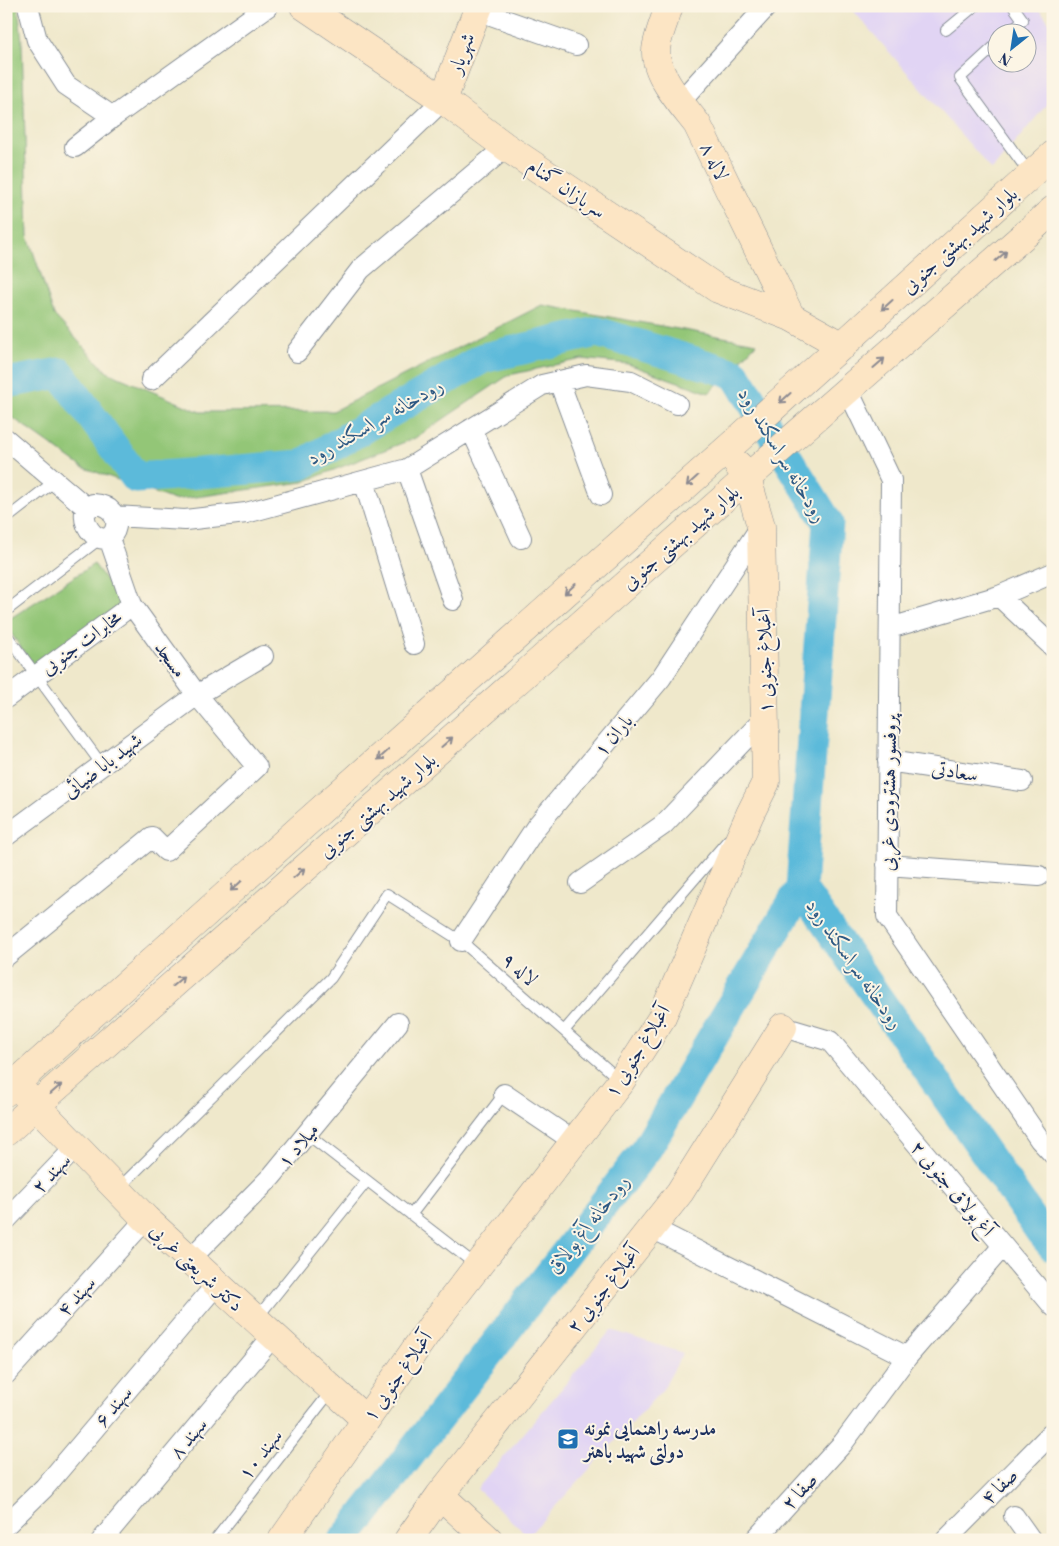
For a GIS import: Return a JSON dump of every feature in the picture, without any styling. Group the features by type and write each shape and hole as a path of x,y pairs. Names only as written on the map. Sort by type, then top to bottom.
{"street":[{"path":"28,6 37,40 66,85 113,116"},
{"path":"75,147 113,116 268,6"},
{"name":"سربازان گمنام","path":"304,6 444,100 506,147 718,289 791,317 843,346"},
{"name":"لاله ۸","path":"669,6 656,51 660,71 697,124 791,317"},
{"path":"680,102 767,6"},
{"path":"478,8 576,46"},
{"name":"شهریار","path":"444,100 478,8"},
{"path":"151,380 444,100"},
{"path":"297,352 361,269 506,147"},
{"name":"بلوار شهید بهشتی جنوبی","path":"9,1083 304,825 736,442 1053,155"},
{"name":"بلوار شهید بهشتی جنوبی","path":"6,1132 1053,210"},
{"path":"114,516 184,520 246,513 407,469 542,385 586,375 631,381 677,404"},
{"path":"559,381 600,495"},
{"name":"پروفسور هشترودی غربی","path":"845,393 891,480 887,916 1040,1140 1053,1154"},
{"path":"471,429 521,538"},
{"path":"6,439 88,508"},
{"name":"آغبلاغ جنوبی ۱","path":"282,1540 433,1324 621,1081 661,1019 750,814 766,782 761,526 756,470 736,442"},
{"path":"407,469 453,600"},
{"path":"364,481 414,644"},
{"path":"93,504 109,508 114,516 117,523 116,530 114,534 105,538 95,535 86,524 85,518 88,508 93,504"},
{"name":"باران ۱","path":"461,941 536,827 661,678 761,526"},
{"name":"مسجد","path":"6,956 152,837 166,851 257,767 197,695 132,605 105,538"},
{"path":"890,628 999,596 1053,573"},
{"path":"999,596 1053,647"},
{"name":"مخابرات جنوبی","path":"6,698 132,605"},
{"name":"شهيد بابا ضيائی","path":"6,836 197,695 263,656"},
{"path":"580,883 663,825 765,718"},
{"name":"سعادتی","path":"888,761 1022,781"},
{"path":"888,865 1039,876"},
{"name":"میلاد ۱","path":"189,1260 272,1176 398,1023"},
{"name":"آغبلاغ جنوبی ۲","path":"408,1540 440,1495 680,1192 783,1027"},
{"name":"آغ بولاق جنوبی ۲","path":"783,1027 830,1041 1003,1246 908,1357 843,1443"},
{"name":"دکتر شریعتی غربی","path":"9,1083 36,1106 146,1220 366,1420"},
{"path":"504,1094 575,1142"},
{"name":"سهند ۲","path":"6,1220 76,1147"},
{"name":"سهند ۴","path":"6,1374 146,1220"},
{"path":"652,1228 908,1357"},
{"path":"1003,1246 1053,1306"},
{"name":"سهند ۶","path":"6,1525 44,1488 216,1285"},
{"name":"سهند ۸","path":"102,1540 264,1328"},
{"name":"صفا ۴","path":"946,1540 1053,1432"},
{"name":"صفا ۲","path":"755,1540 843,1443"},
{"path":"440,1495 489,1540"},
{"path":"1014,1516 1031,1540"}],"lane":[{"path":"946,30 976,6"},
{"path":"1013,6 1023,20 1021,22"},
{"path":"986,53 960,78 1030,175"},
{"path":"6,519 55,481"},
{"path":"6,611 105,538"},
{"path":"6,634 102,765"},
{"path":"564,1031 750,814"},
{"name":"لاله ۹","path":"117,1190 331,978 387,894 461,941 621,1081"},
{"path":"411,1215 504,1094"},
{"path":"307,1134 478,1267"},
{"path":"264,1328 367,1181"},
{"name":"سهند ۱۰","path":"215,1540 332,1389"}],"shaded area":[{"path":"849,6 1037,6 1053,27 1053,97 992,170"},
{"name":"مدرسه راهنمایی نمونه دولتی شهید باهنر","path":"611,1330 683,1353 663,1389 528,1536 477,1489"}],"green space":[{"path":"6,6 18,6 22,41 28,236 54,315 107,372 200,412 333,411 542,305 757,343 709,393 628,364 582,359 509,375 415,438 303,482 174,500 82,467 6,413"},
{"path":"94,564 124,604 35,668 6,626 6,621"}],"waterway":[{"name":"رودخانه سراسکند رود","path":"6,383 60,373 136,478 301,465 483,358 597,332 735,374 828,523 801,888 1040,1231 1053,1246"},
{"name":"رودخانه آغ بولاق","path":"344,1540 647,1148 801,888"}],"place":[{"name":"مدرسه راهنمایی نمونه دولتی شهید باهنر","path":"568,1439"}]}
